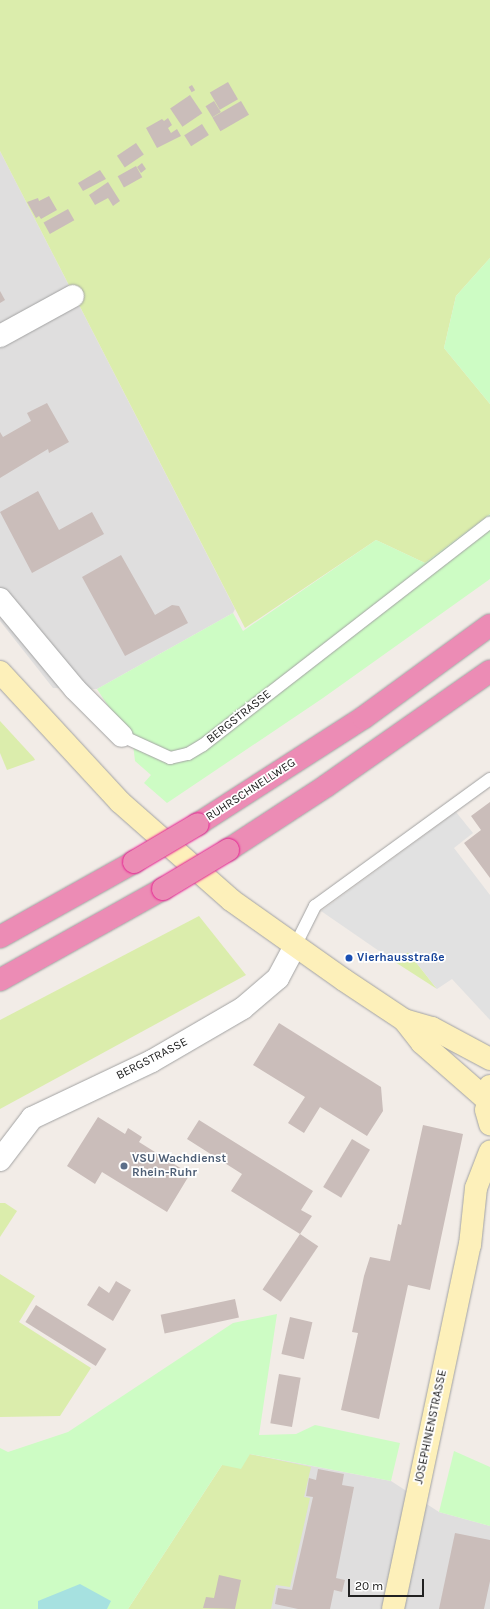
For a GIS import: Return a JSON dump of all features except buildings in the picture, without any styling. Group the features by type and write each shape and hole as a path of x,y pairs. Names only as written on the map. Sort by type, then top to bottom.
{"highway":[{"name":"RUHRSCHNELLWEG","path":"0,937 134,862 198,824 362,718 490,625"},
{"path":"0,980 163,889 228,850 332,782 490,671"}],"street":[{"path":"0,336 74,296"},
{"name":"BERGSTRASSE","path":"0,599 75,689 122,736"},
{"path":"0,672 120,802 231,900 295,946 404,1020 422,1043 488,1092 490,1124"},
{"name":"BERGSTRASSE","path":"0,1160 32,1118 152,1061 243,1008 278,978 295,946"},
{"path":"404,1020 432,1028 490,1059"},
{"name":"JOSEPHINENSTRASSE","path":"393,1609 470,1245 476,1188 490,1152"},
{"name":"JOSEPHINENSTRASSE","path":"470,1245 490,1209"}],"lane":[{"name":"BERGSTRASSE","path":"122,736 170,758 188,754 203,745 490,522"},
{"path":"295,946 315,906 490,779"}],"shaded area":[{"path":"0,151 235,609 233,613 97,689 53,688 0,621"},
{"path":"456,812 473,833 454,848 490,895 490,1020 452,979 437,989 408,952 395,962 321,911"},
{"path":"249,1454 391,1481 439,1512 490,1526 490,1609 128,1609"}],"green space":[{"path":"0,0 490,0 490,258 456,296 444,348 490,404 490,514 425,563 376,540 245,628 0,151"},
{"path":"490,258 490,404 444,348 456,296"},
{"path":"490,514 490,579 323,698 167,803 144,783 151,775 135,761 133,744 97,689 233,613 243,631 376,540 425,563"},
{"path":"0,721 35,760 7,770 0,753"},
{"path":"199,916 246,975 0,1109 0,1020"},
{"path":"408,952 437,989 395,962"},
{"path":"0,1203 5,1203 17,1211 0,1237"},
{"path":"0,1274 35,1296 19,1322 91,1368 60,1416 0,1417"},
{"path":"277,1314 259,1435 296,1434 315,1425 400,1443 391,1481 250,1454 241,1469 222,1465 128,1609 0,1609 0,1448 8,1452 68,1432 233,1323"},
{"path":"454,1451 490,1467 490,1526 439,1512"},
{"path":"249,1454 311,1467 304,1497 310,1498 290,1587 276,1585 271,1609 128,1609 222,1465"}],"water":[{"path":"80,1584 111,1601 107,1609 38,1609 38,1601"}],"place":[{"name":"Vierhausstraße","path":"349,958"},
{"name":"VSU Wachdienst Rhein-Ruhr","path":"124,1166"}]}
